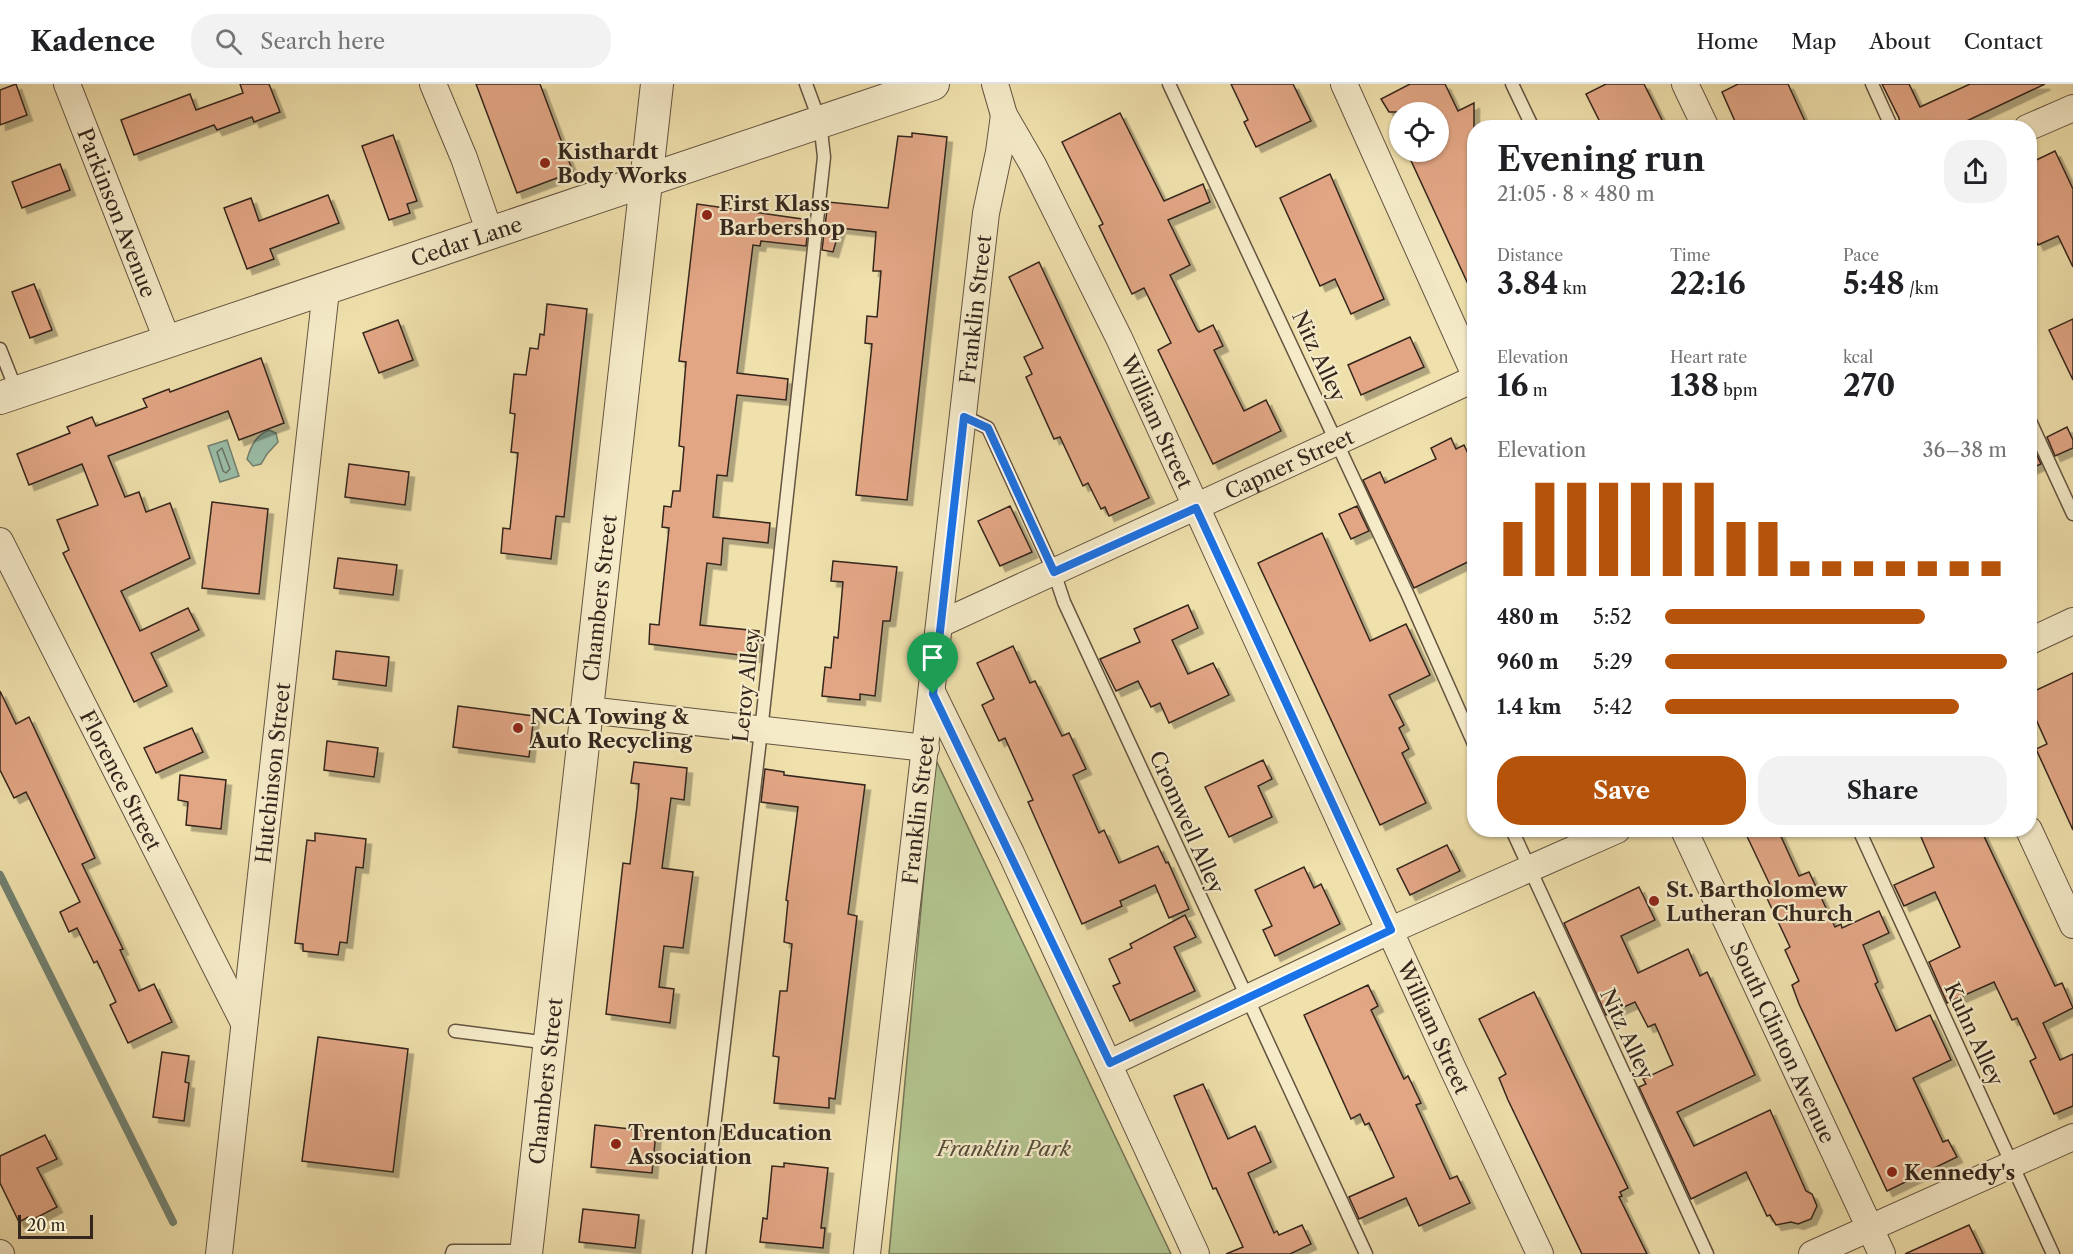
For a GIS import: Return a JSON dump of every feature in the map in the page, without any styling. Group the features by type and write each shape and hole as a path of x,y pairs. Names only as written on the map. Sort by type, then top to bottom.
{"street":[{"name":"Parkinson Avenue","path":"67,84 168,342"},
{"path":"433,84 464,158 490,233"},
{"name":"Chambers Street","path":"527,1252 638,272 645,182 657,84"},
{"name":"Cedar Lane","path":"8,395 326,290 933,84"},
{"name":"William Street","path":"995,84 1004,115 1033,165 1119,338 1540,1254"},
{"path":"1344,84 1467,357"},
{"path":"1685,84 1702,120"},
{"path":"2037,124 2073,108"},
{"name":"Franklin Street","path":"867,1254 933,694 986,213 1004,115"},
{"name":"Hutchinson Street","path":"219,1254 243,1021 326,290"},
{"name":"Capner Street","path":"940,624 1467,382"},
{"name":"Florence Street","path":"0,541 243,1021"},
{"path":"2037,638 2073,621"},
{"path":"933,694 1110,1063 1196,1254"},
{"path":"588,710 926,748"},
{"path":"1110,1063 1391,930 1601,837"},
{"name":"South Clinton Avenue","path":"1687,837 1882,1254"},
{"path":"2033,837 2073,925"},
{"path":"1812,1254 2073,1137"}],"lane":[{"name":"Leroy Alley","path":"699,1254 761,731 824,157 820,122 806,84"},
{"name":"Nitz Alley","path":"1169,84 1337,442 1467,729"},
{"path":"1512,84 1529,120"},
{"path":"1872,84 1888,120"},
{"path":"0,349 8,395"},
{"name":"Cromwell Alley","path":"964,417 988,428 1054,572 1064,602 1366,1254"},
{"path":"2037,436 2073,514"},
{"name":"Nitz Alley","path":"1515,837 1707,1254"},
{"name":"Kuhn Alley","path":"1862,837 2053,1254"},
{"path":"455,1031 550,1043"},
{"path":"452,1254 453,1251 527,1252"}],"green space":[{"name":"Franklin Park","path":"935,758 1171,1254 889,1254"}],"water":[{"path":"269,430 276,433 278,442 261,464 253,466 247,459 250,450 257,438"},
{"path":"227,440 239,476 220,482 208,446"}],"building":[{"path":"16,84 27,115 0,125 0,90"},
{"path":"240,84 269,84 280,112 254,122 252,117 217,130 214,125 134,155 121,120 190,94 196,110 243,93"},
{"path":"476,84 540,84 573,172 517,193"},
{"path":"1231,84 1293,84 1311,121 1256,147 1244,122 1248,120"},
{"path":"1410,84 1445,84 1458,111 1474,103 1474,120 1467,120 1467,282 1412,162 1449,162 1449,102 1389,102 1389,112 1381,99"},
{"path":"1606,84 1644,84 1662,120 1599,120 1586,94"},
{"path":"1738,84 1788,84 1804,120 1734,120 1722,92"},
{"path":"1882,84 1909,84 1920,107 1970,84 2045,84 1969,120 1899,120"},
{"path":"1120,113 1164,201 1203,184 1210,202 1168,220 1190,265 1170,275 1197,330 1199,332 1213,325 1223,346 1214,350 1244,411 1266,400 1281,431 1213,464 1158,350 1171,343 1144,288 1132,294 1099,226 1103,224 1062,142"},
{"path":"912,133 947,137 907,500 856,495 872,344 865,343 867,316 877,317 881,271 873,271 876,232 840,228 833,252 822,250 828,202 888,208 898,136 912,137"},
{"path":"393,135 417,201 407,204 410,213 389,220 362,146"},
{"path":"2055,151 2073,189 2073,267 2058,236 2038,245 2037,243 2037,160"},
{"path":"60,164 70,190 22,208 12,182"},
{"path":"1330,174 1384,299 1351,314 1335,279 1320,286 1280,198"},
{"path":"328,195 339,223 270,249 274,259 247,269 224,208 251,198 259,221"},
{"path":"697,204 809,220 806,246 761,241 760,246 753,245 737,373 788,379 786,400 737,395 727,476 717,475 713,517 770,523 768,543 723,538 721,565 707,563 700,625 759,631 756,657 649,644 650,624 659,625 669,528 662,527 664,506 671,507 673,491 680,491 684,447 679,446 686,362 679,361"},
{"path":"1039,262 1149,498 1109,516 1105,507 1101,509 1088,483 1083,486 1060,437 1054,439 1026,377 1032,374 1024,357 1043,348 1009,277"},
{"path":"34,284 52,330 30,338 12,292"},
{"path":"547,304 587,309 564,517 556,516 551,559 501,553 503,528 510,529 518,453 511,452 515,414 510,413 514,374 526,375 530,348 538,349 540,334 544,335"},
{"path":"2073,319 2073,380 2049,330"},
{"path":"398,320 413,360 379,373 363,333"},
{"path":"1410,337 1424,367 1361,395 1348,365"},
{"path":"261,358 284,423 239,440 228,411 108,456 125,497 139,492 146,512 170,503 190,558 121,591 140,631 188,608 199,630 151,653 167,686 134,702 63,553 69,550 57,520 98,505 82,464 29,485 17,454 70,433 67,427 92,417 96,426 147,407 143,399 169,389 170,392"},
{"path":"2067,427 2073,440 2073,448 2055,456 2047,437"},
{"path":"1451,438 1456,449 1464,445 1467,451 1467,562 1414,588 1363,480 1380,472 1385,483 1436,459 1431,448"},
{"path":"349,464 409,472 405,505 345,497"},
{"path":"212,502 268,509 259,594 202,588"},
{"path":"1010,506 1032,552 1000,566 978,521"},
{"path":"1357,506 1369,531 1351,539 1339,514"},
{"path":"1322,533 1370,641 1406,624 1430,675 1389,695 1404,725 1399,728 1409,749 1402,753 1426,803 1380,825 1258,563"},
{"path":"338,558 397,565 393,595 334,588"},
{"path":"833,561 897,567 890,621 883,621 875,696 860,694 860,700 822,696 825,667 831,668 834,637 838,638 843,582 831,581"},
{"path":"1188,605 1198,628 1172,640 1188,674 1213,663 1229,695 1169,723 1160,703 1151,707 1138,681 1116,691 1100,659 1140,642 1134,629"},
{"path":"1013,646 1030,683 1035,681 1062,736 1069,733 1086,769 1073,775 1099,833 1104,830 1119,863 1158,846 1166,863 1168,862 1189,909 1169,918 1155,885 1120,901 1122,906 1082,924 1028,802 1033,800 1005,738 999,741 982,705 994,699 977,663"},
{"path":"336,651 389,657 386,686 333,679"},
{"path":"2073,673 2073,830 2037,751 2037,749 2047,744 2037,722 2037,690"},
{"path":"0,691 16,724 29,717 95,858 82,864 123,949 120,950 139,991 154,984 172,1022 128,1043 110,1005 116,1002 97,961 94,963 77,928 69,932 60,912 80,902 26,792 14,798 0,770"},
{"path":"458,706 534,716 529,757 453,747"},
{"path":"192,728 203,752 156,773 144,748"},
{"path":"327,741 378,748 374,777 324,770"},
{"path":"1263,760 1272,779 1258,786 1272,817 1229,837 1205,787"},
{"path":"634,762 687,768 684,800 671,798 662,868 693,872 683,948 664,946 659,987 674,989 670,1023 606,1014 623,863 630,864 637,806 639,784 631,783"},
{"path":"765,769 784,772 784,775 865,785 848,914 857,916 835,1099 829,1098 829,1108 774,1103 779,1057 773,1056 780,991 787,991 792,944 784,942 788,901 786,900 798,807 761,802"},
{"path":"180,775 226,780 221,829 186,825 188,802 178,800"},
{"path":"315,833 366,839 363,868 356,867 347,943 340,942 338,955 303,951 303,944 295,943 307,840 315,841"},
{"path":"1747,837 1781,837 1799,876 1809,872 1835,927 1841,924 1842,928 1879,911 1889,933 1863,945 1878,982 1875,984 1896,1031 1930,1015 1951,1060 1913,1078 1943,1142 1948,1140 1957,1157 1887,1191 1799,1004 1792,985 1799,981 1785,950 1790,947 1764,892 1772,889"},
{"path":"1921,837 1984,837 2055,986 2062,983 2073,1008 2043,1023 2060,1060 2073,1054 2073,1106 2054,1114 2030,1061 2036,1058 2017,1018 2012,1020 1994,982 1947,1003 1929,962 1960,947 1935,892 1904,906 1894,885 1934,867"},
{"path":"1447,845 1460,871 1410,895 1397,869"},
{"path":"1304,867 1314,888 1321,884 1340,924 1275,956 1263,930 1272,926 1255,890"},
{"path":"1639,887 1655,920 1621,936 1638,973 1688,949 1700,976 1707,972 1755,1075 1677,1112 1694,1146 1770,1110 1806,1191 1812,1194 1817,1206 1811,1219 1798,1224 1791,1222 1776,1225 1770,1215 1767,1216 1746,1172 1691,1199 1639,1087 1646,1084 1643,1079 1673,1065 1655,1024 1648,1027 1635,1002 1606,1015 1564,923"},
{"path":"1185,915 1196,937 1174,947 1195,991 1130,1021 1113,986 1120,983 1109,959 1132,948 1130,944"},
{"path":"1368,985 1378,1006 1371,1010 1404,1079 1408,1076 1421,1103 1416,1105 1450,1179 1457,1176 1470,1203 1419,1226 1406,1198 1359,1219 1349,1197 1394,1177 1369,1123 1365,1125 1360,1114 1351,1119 1304,1015"},
{"path":"1534,992 1628,1188 1620,1192 1622,1196 1619,1197 1647,1254 1582,1254 1508,1100 1499,1078 1506,1074 1479,1019"},
{"path":"318,1037 408,1049 393,1172 302,1161"},
{"path":"162,1052 189,1056 185,1082 189,1083 184,1121 153,1117"},
{"path":"1203,1084 1228,1139 1255,1126 1271,1162 1248,1173 1274,1233 1277,1231 1279,1235 1302,1225 1311,1244 1290,1254 1226,1254 1243,1247 1216,1188 1213,1189 1174,1096"},
{"path":"595,1125 656,1132 652,1173 591,1167"},
{"path":"45,1135 57,1159 37,1168 57,1207 30,1221 28,1217 19,1222 0,1183 0,1156"},
{"path":"784,1163 828,1168 821,1228 825,1228 823,1248 760,1242 763,1218 767,1219 772,1166 784,1167"},
{"path":"583,1209 639,1215 635,1248 579,1242"},
{"path":"1969,1225 1983,1254 1905,1254"}],"waterway":[{"path":"0,875 173,1222"}],"place":[{"name":"Kisthardt Body Works","path":"545,163"},
{"name":"First Klass Barbershop","path":"707,215"},
{"name":"NCA Towing & Auto Recycling","path":"518,728"},
{"name":"St. Bartholomew Lutheran Church","path":"1654,901"},
{"name":"Trenton Education Association","path":"616,1144"},
{"name":"Kennedy's","path":"1892,1172"}],"route":[{"path":"964,417 988,428 1054,572 1196,508 1391,930 1110,1063 933,694 956,471 964,417"}]}
